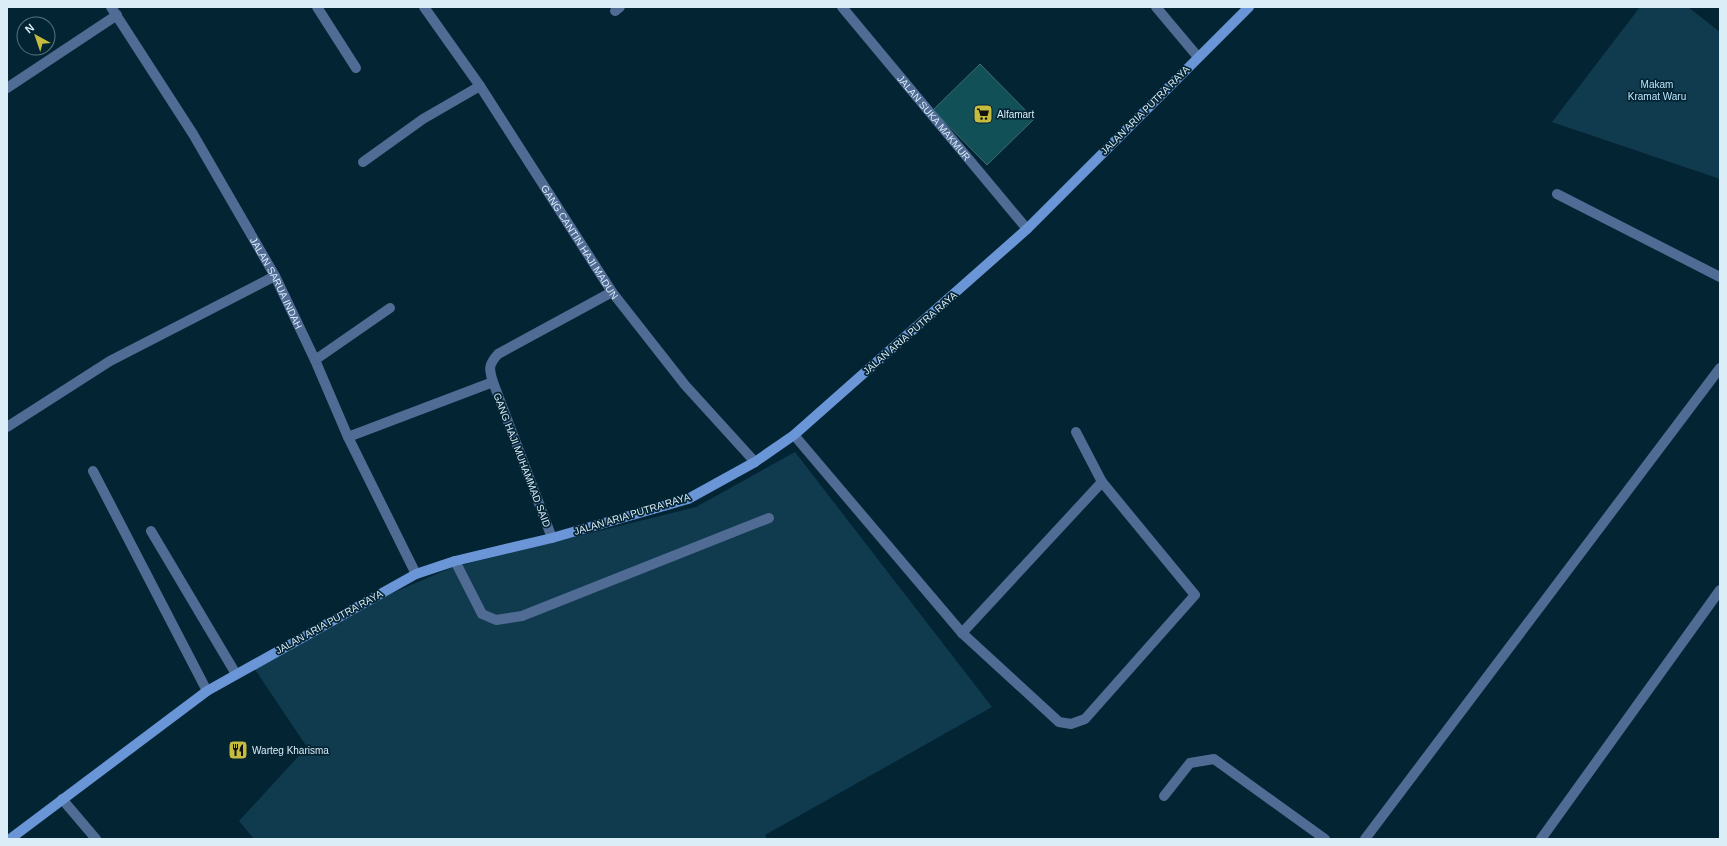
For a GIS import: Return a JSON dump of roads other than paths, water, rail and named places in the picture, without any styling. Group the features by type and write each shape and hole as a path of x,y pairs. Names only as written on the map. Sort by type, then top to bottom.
{"main road":[{"name":"JALAN ARIA PUTRA RAYA","path":"10,839 207,691 416,574 455,561 552,538 688,499 755,462 794,435 1027,229 1249,7"}],"street":[{"path":"317,7 356,68"},
{"name":"GANG CANTIN HAJI MADUN","path":"424,7 480,86 612,292 685,385 755,462"},
{"name":"JALAN SUKA MAKMUR","path":"842,7 1027,229"},
{"path":"1156,7 1198,57"},
{"path":"7,88 114,11"},
{"name":"JALAN SARUA INDAH","path":"114,11 192,134 275,276 315,360 348,437 416,574"},
{"path":"363,162 423,119 480,86"},
{"path":"1557,194 1720,277"},
{"path":"7,427 110,361 275,276"},
{"name":"GANG HAJI MUHAMMAD SAID","path":"552,538 489,370 491,362 498,354 612,292"},
{"path":"315,360 390,308"},
{"path":"1365,839 1720,368"},
{"path":"348,437 493,382"},
{"path":"794,435 962,633 1059,722 1071,724 1085,719 1194,595 1102,482 1076,432"},
{"path":"93,471 207,691"},
{"path":"962,633 1102,482"},
{"path":"455,561 482,614 496,620 522,616 769,518"},
{"path":"151,531 236,674"},
{"path":"1541,839 1720,590"},
{"path":"1164,796 1190,763 1214,759 1325,839"},
{"path":"62,799 96,839"}],"place":[{"name":"Alfamart","path":"983,114"},
{"name":"Warteg Kharisma","path":"238,750"}],"park label":[{"name":"Makam Kramat Waru","path":"1657,90"}]}
